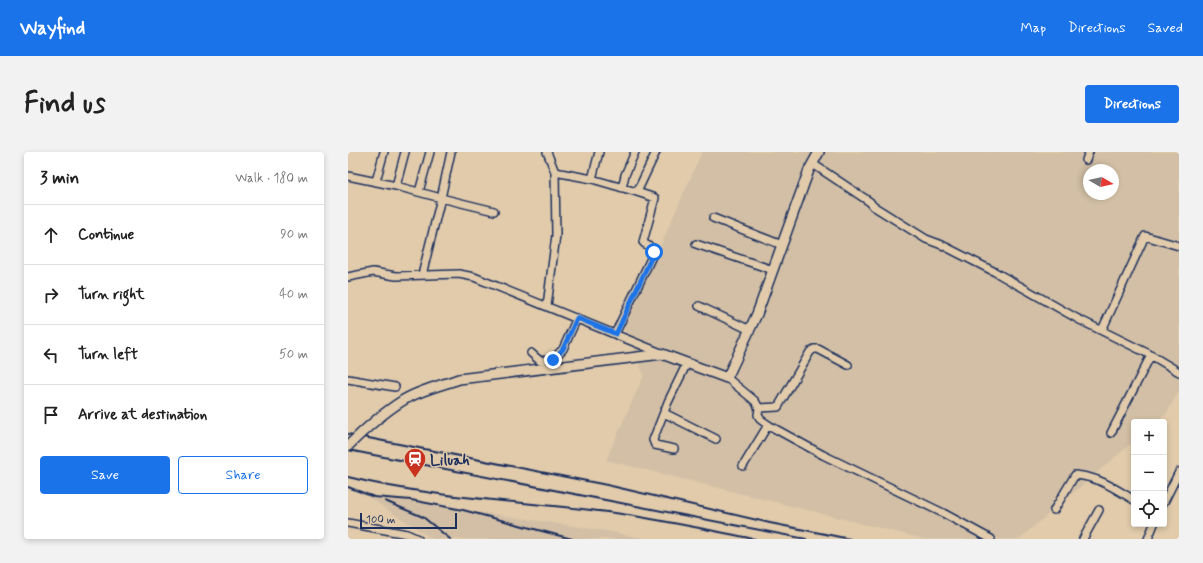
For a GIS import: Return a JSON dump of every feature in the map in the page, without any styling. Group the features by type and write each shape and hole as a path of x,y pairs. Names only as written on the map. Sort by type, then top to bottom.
{"street":[{"path":"376,181 384,152"},
{"path":"396,186 405,152"},
{"path":"419,192 430,152"},
{"path":"422,275 451,152"},
{"path":"547,152 555,172 556,235 547,306"},
{"path":"592,179 599,152"},
{"path":"622,188 635,152"},
{"path":"637,192 656,152"},
{"path":"727,378 757,314 809,170 819,152"},
{"path":"1086,160 1089,152"},
{"path":"812,164 870,202 873,206 926,239 942,245 995,272 1151,355 1179,372"},
{"path":"555,172 592,179 655,198 643,242 654,249 654,252 616,334"},
{"path":"348,176 376,181 494,211"},
{"path":"713,218 782,245"},
{"path":"1102,330 1145,236 1179,246"},
{"path":"696,244 773,270"},
{"path":"348,277 373,272 396,276 459,274 474,277 662,354 727,378 755,401 759,408 758,415 761,420 768,425 823,455 944,513 992,539"},
{"path":"699,306 750,330"},
{"path":"530,353 540,361 553,360 563,349 577,318"},
{"path":"759,408 778,408 810,352 814,349 818,349 848,365"},
{"path":"348,446 380,417 403,400 434,387 459,379 662,354"},
{"path":"1111,433 1151,355"},
{"path":"674,449 655,445 653,442 664,413 687,363"},
{"path":"348,379 395,387"},
{"path":"664,413 716,439"},
{"path":"743,466 768,425"},
{"path":"1167,496 1179,472"},
{"path":"1054,510 1075,474 1088,476 1101,481 1131,498"},
{"path":"1083,539 1099,510"},
{"path":"348,523 407,534 418,539"},
{"path":"1148,539 1153,527"}],"shaded area":[{"path":"702,152 1179,152 1179,391 1166,414 1160,419 1131,419 1131,444 1019,539 924,539 606,460 644,375 624,328"},
{"path":"365,495 606,531 646,539 433,539"}],"railway":[{"path":"348,434 607,485 770,523 850,539"},
{"path":"348,450 806,539"},
{"path":"348,477 447,495 615,513 755,539"},
{"path":"348,487 374,497 411,500 463,510 572,539"},
{"path":"385,501 423,517 450,539"}],"place":[{"name":"Liluah","path":"415,478"}],"route":[{"path":"553,360 563,349 577,318 616,334 654,252"}]}
